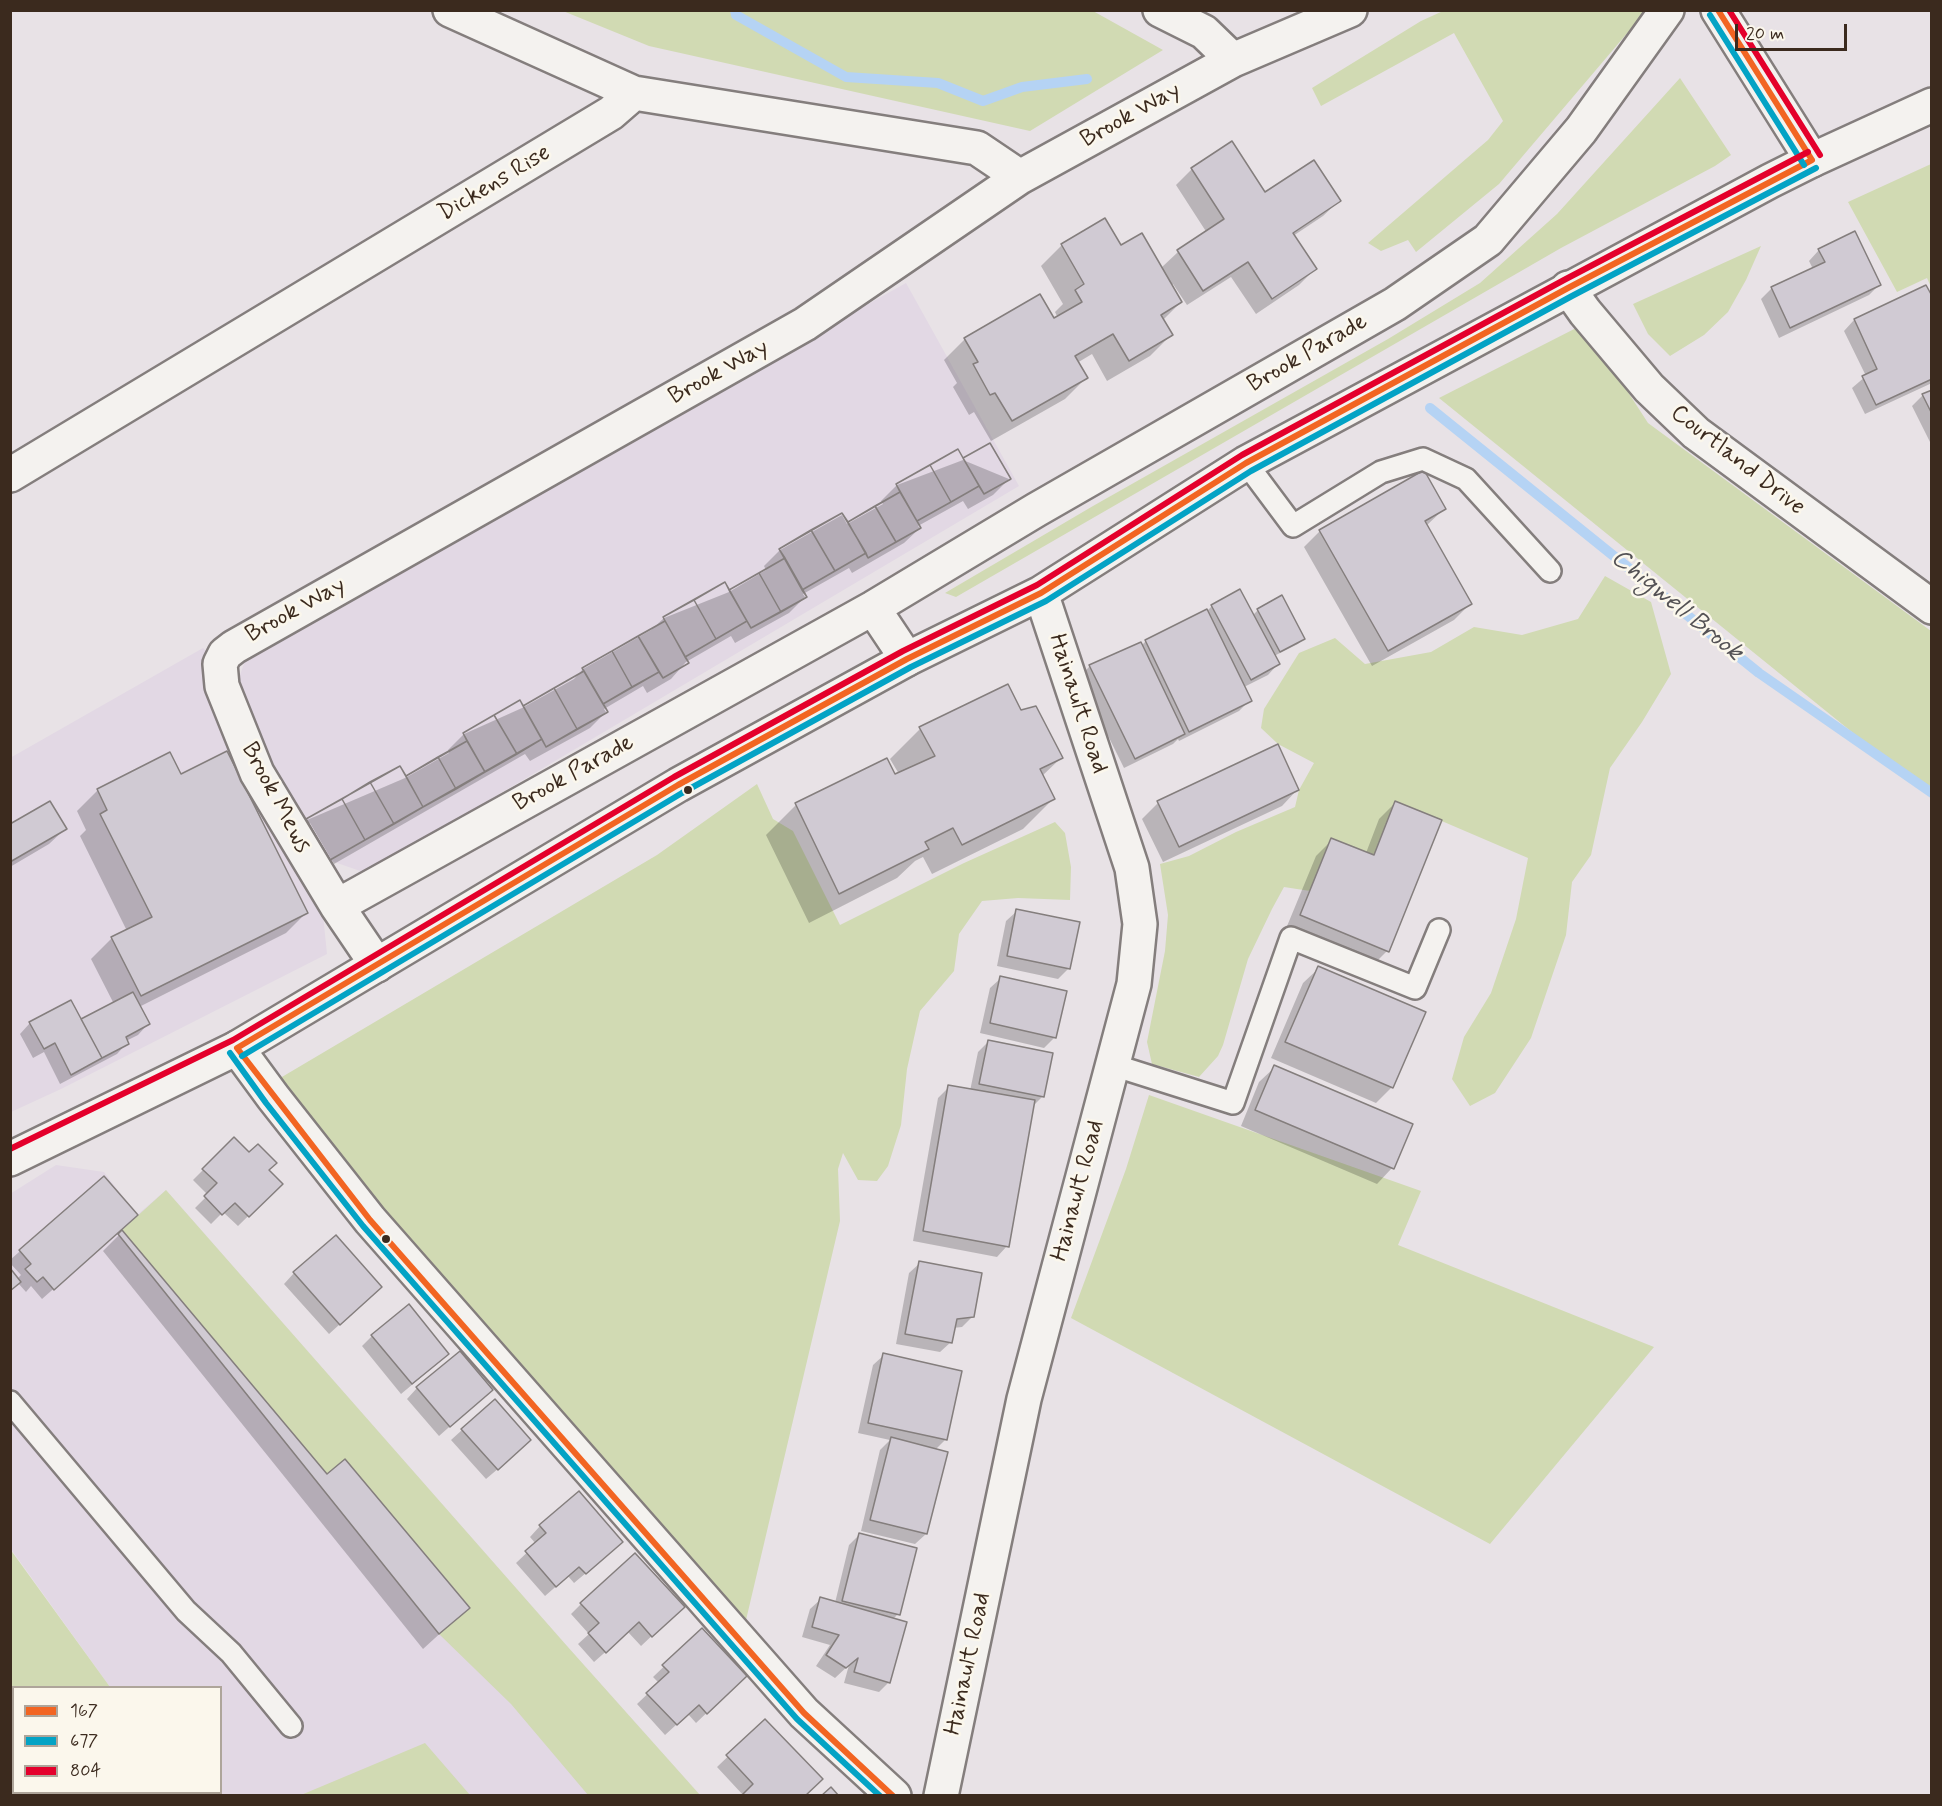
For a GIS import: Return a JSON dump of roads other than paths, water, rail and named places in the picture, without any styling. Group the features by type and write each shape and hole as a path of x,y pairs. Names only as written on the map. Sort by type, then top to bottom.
{"street":[{"path":"450,10 634,93 977,148 1020,177"},
{"path":"1160,10 1204,32 1233,60"},
{"name":"Brook Way","path":"222,686 220,664 225,654 234,646 804,324 1020,177 1233,60 1350,10"},
{"name":"Brook Parade","path":"337,906 873,608 1036,510 1395,304 1488,240 1581,130 1667,10"},
{"path":"1718,10 1812,160"},
{"name":"Dickens Rise","path":"10,475 611,113 634,93"},
{"path":"10,1159 237,1048 678,784 907,660 1041,593 1246,463 1568,288 1812,160 1932,105"},
{"name":"Courtland Drive","path":"1568,288 1585,312 1649,388 1696,433 1932,607"},
{"name":"Hainault Road","path":"941,1796 1024,1399 1134,984 1140,924 1132,868 1041,593"},
{"path":"873,608 907,660"},
{"name":"Brook Mews","path":"222,686 257,773 337,906"},
{"path":"337,906 377,964"},
{"path":"237,1048 370,1220 804,1713 894,1796"}],"lane":[{"path":"1246,463 1293,526 1381,472 1423,459 1466,479 1550,571"},
{"path":"1113,1065 1233,1103 1291,938 1415,988 1439,930"},
{"path":"10,1402 186,1611 231,1653 291,1726"}],"waterway":[{"name":"Chigwell Brook","path":"735,10 736,15 846,77 938,83 983,101 1022,87 1087,79"},
{"name":"Chigwell Brook","path":"1430,408 1759,673 1932,793"}]}
